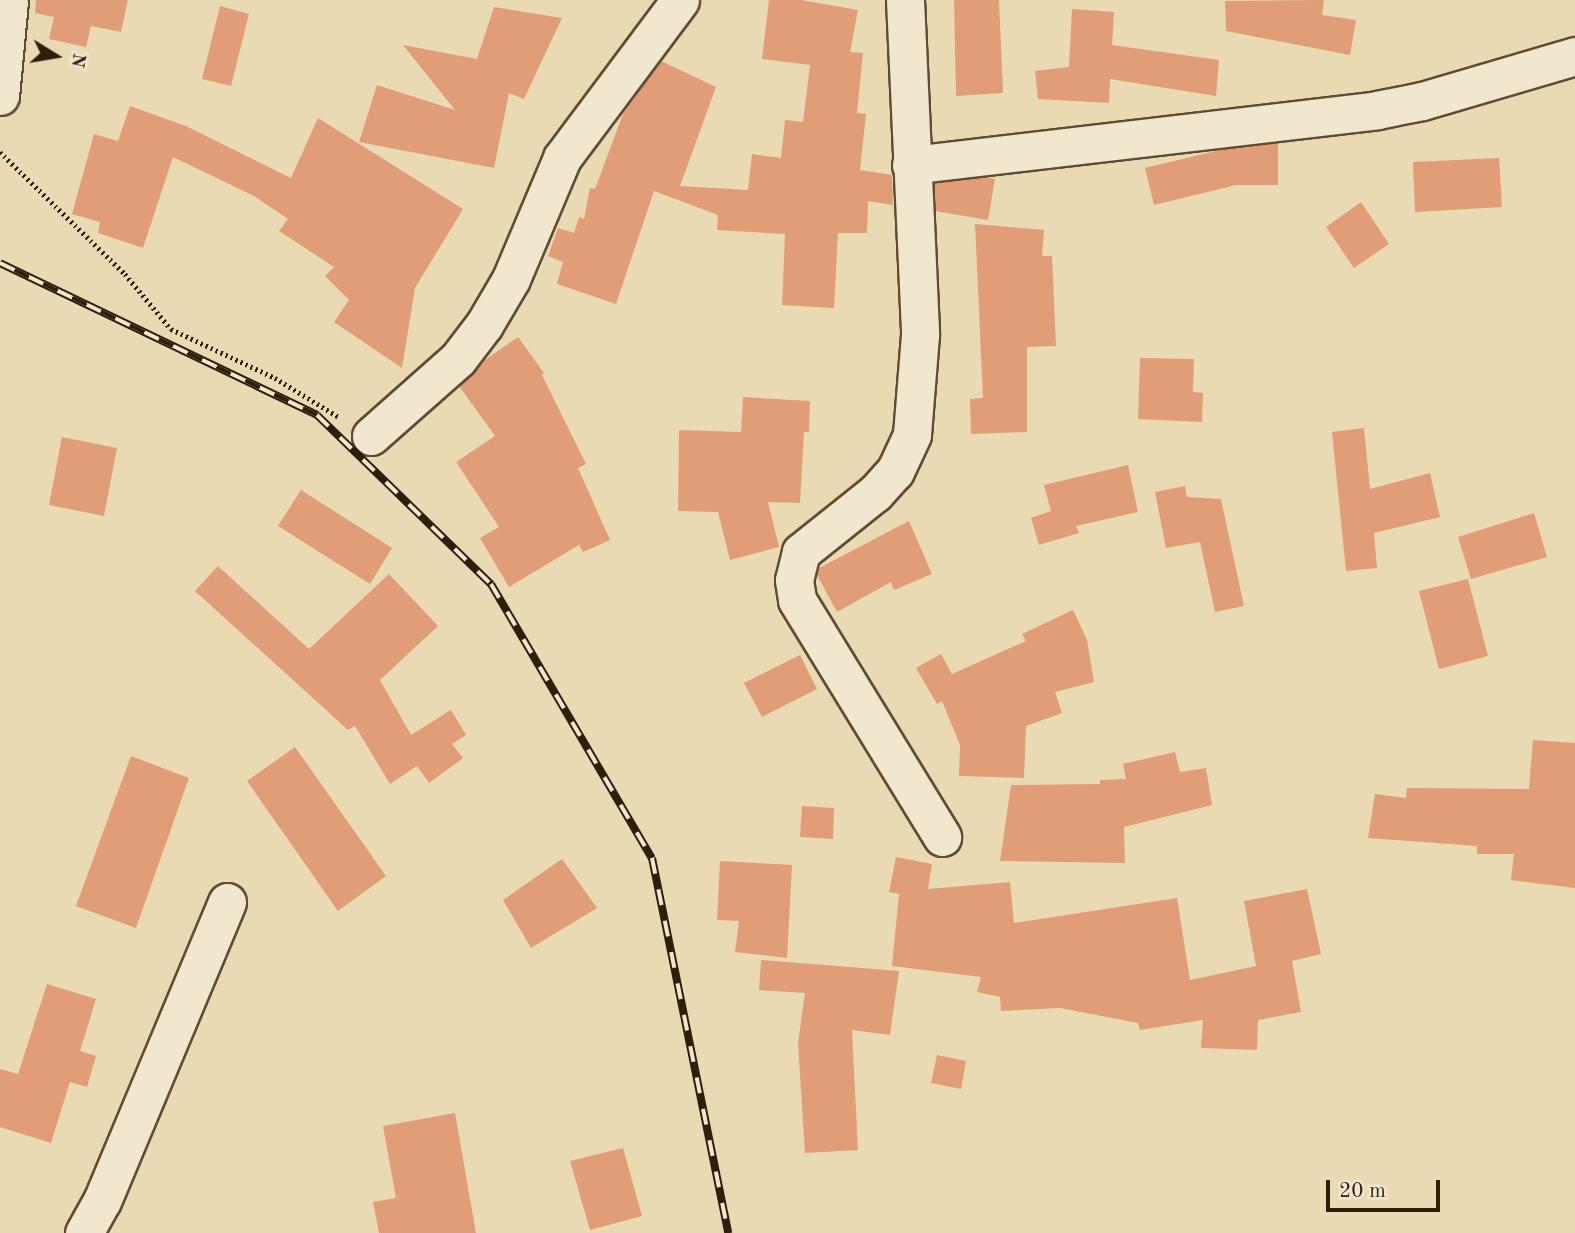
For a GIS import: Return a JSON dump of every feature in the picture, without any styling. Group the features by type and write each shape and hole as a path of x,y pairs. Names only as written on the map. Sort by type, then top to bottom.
{"street":[{"path":"0,96 9,0"},
{"path":"371,436 458,359 484,325 511,279 562,158 680,0"},
{"path":"905,0 920,335 912,435 895,471 875,493 801,552 794,580 797,600 942,837"},
{"path":"911,165 1377,110 1422,101 1575,56"},
{"path":"84,1233 102,1201 227,902"}],"path":[{"path":"0,152 125,274 170,328 275,378 371,436"}],"building":[{"path":"36,0 128,0 121,32 91,26 86,47 49,39 54,17 35,13"},
{"path":"769,0 801,0 858,10 850,52 863,53 857,113 866,114 860,170 892,175 893,205 868,201 867,233 838,233 834,308 782,305 785,234 717,230 718,215 654,191 616,304 557,284 563,262 548,256 558,228 574,233 579,217 584,219 590,188 595,189 623,114 661,61 716,87 680,186 748,190 752,154 781,158 785,120 803,122 810,65 762,59"},
{"path":"954,0 999,0 1003,93 956,96"},
{"path":"1324,0 1322,15 1356,20 1350,55 1226,31 1225,1"},
{"path":"220,6 249,14 231,86 202,79"},
{"path":"494,7 562,18 524,99 509,93 494,168 359,142 377,85 455,110 403,45 477,59"},
{"path":"1072,9 1114,12 1112,45 1219,60 1216,96 1110,79 1109,103 1038,99 1035,71 1069,67"},
{"path":"130,106 186,126 291,178 318,118 463,209 415,288 402,368 334,322 349,300 325,276 334,267 279,231 288,219 254,196 173,157 143,248 98,233 100,222 72,214 94,134 118,141"},
{"path":"1278,143 1278,185 1236,185 1154,205 1145,168 1224,149"},
{"path":"1499,158 1502,207 1415,212 1413,162"},
{"path":"986,177 995,179 988,220 935,211 934,183"},
{"path":"1361,202 1389,244 1354,268 1326,227"},
{"path":"975,224 1044,230 1042,256 1052,256 1056,346 1027,347 1027,432 971,434 970,399 983,398"},
{"path":"518,337 544,373 542,375 586,464 578,468 610,540 583,552 579,545 509,587 480,538 499,527 456,462 495,436 459,386 482,362"},
{"path":"1140,358 1194,359 1193,392 1203,393 1202,422 1138,419"},
{"path":"743,397 810,401 809,432 804,432 800,503 768,502 779,547 730,560 718,512 678,511 679,430 741,432"},
{"path":"1364,428 1370,489 1430,473 1440,517 1374,533 1377,568 1346,571 1332,432"},
{"path":"62,437 117,448 104,516 49,505"},
{"path":"1128,465 1138,512 1076,526 1079,533 1039,545 1031,518 1051,511 1044,485"},
{"path":"1185,486 1187,497 1221,499 1244,606 1215,612 1200,542 1166,548 1155,492"},
{"path":"301,490 392,548 370,584 278,526"},
{"path":"1534,513 1547,557 1471,579 1458,537"},
{"path":"909,521 932,574 894,590 891,582 837,612 817,575 819,568"},
{"path":"218,566 309,649 389,574 438,626 380,680 411,735 451,710 466,735 452,744 463,758 429,783 417,766 390,784 355,726 348,730 195,591"},
{"path":"1468,579 1488,656 1439,669 1419,591"},
{"path":"1073,610 1087,640 1094,682 1055,692 1062,713 1026,726 1024,778 959,776 960,745 942,701 937,704 916,668 941,654 952,674 1026,641 1022,634"},
{"path":"800,655 817,689 762,717 744,683"},
{"path":"1533,740 1575,743 1575,888 1511,880 1514,854 1477,854 1477,846 1368,838 1375,794 1406,798 1407,788 1529,789"},
{"path":"295,747 386,876 338,911 247,781"},
{"path":"1175,752 1180,772 1206,768 1212,805 1124,827 1125,863 1000,861 1011,785 1100,784 1100,780 1126,779 1123,764"},
{"path":"131,756 189,778 136,928 76,906"},
{"path":"802,806 834,808 833,839 800,837"},
{"path":"896,857 932,864 928,889 1010,882 1014,923 1177,898 1190,980 1256,966 1244,901 1307,889 1321,954 1292,961 1301,1012 1258,1020 1257,1050 1201,1048 1203,1020 1140,1030 1138,1023 1060,1008 1001,1011 1000,997 977,992 981,977 892,966 899,894 889,892"},
{"path":"562,859 597,908 531,948 503,900"},
{"path":"720,861 792,865 787,958 735,952 739,921 717,920"},
{"path":"761,960 899,971 890,1035 852,1030 858,1150 805,1153 798,1043 805,993 759,990"},
{"path":"47,984 96,999 80,1051 96,1056 87,1087 70,1082 51,1143 0,1127 0,1069 18,1074"},
{"path":"937,1055 966,1061 961,1089 931,1083"},
{"path":"455,1113 476,1233 379,1233 373,1202 396,1198 383,1126"},
{"path":"623,1148 642,1216 590,1230 570,1161"}],"railway":[{"path":"0,263 317,415 491,584 652,858 728,1233"}]}
